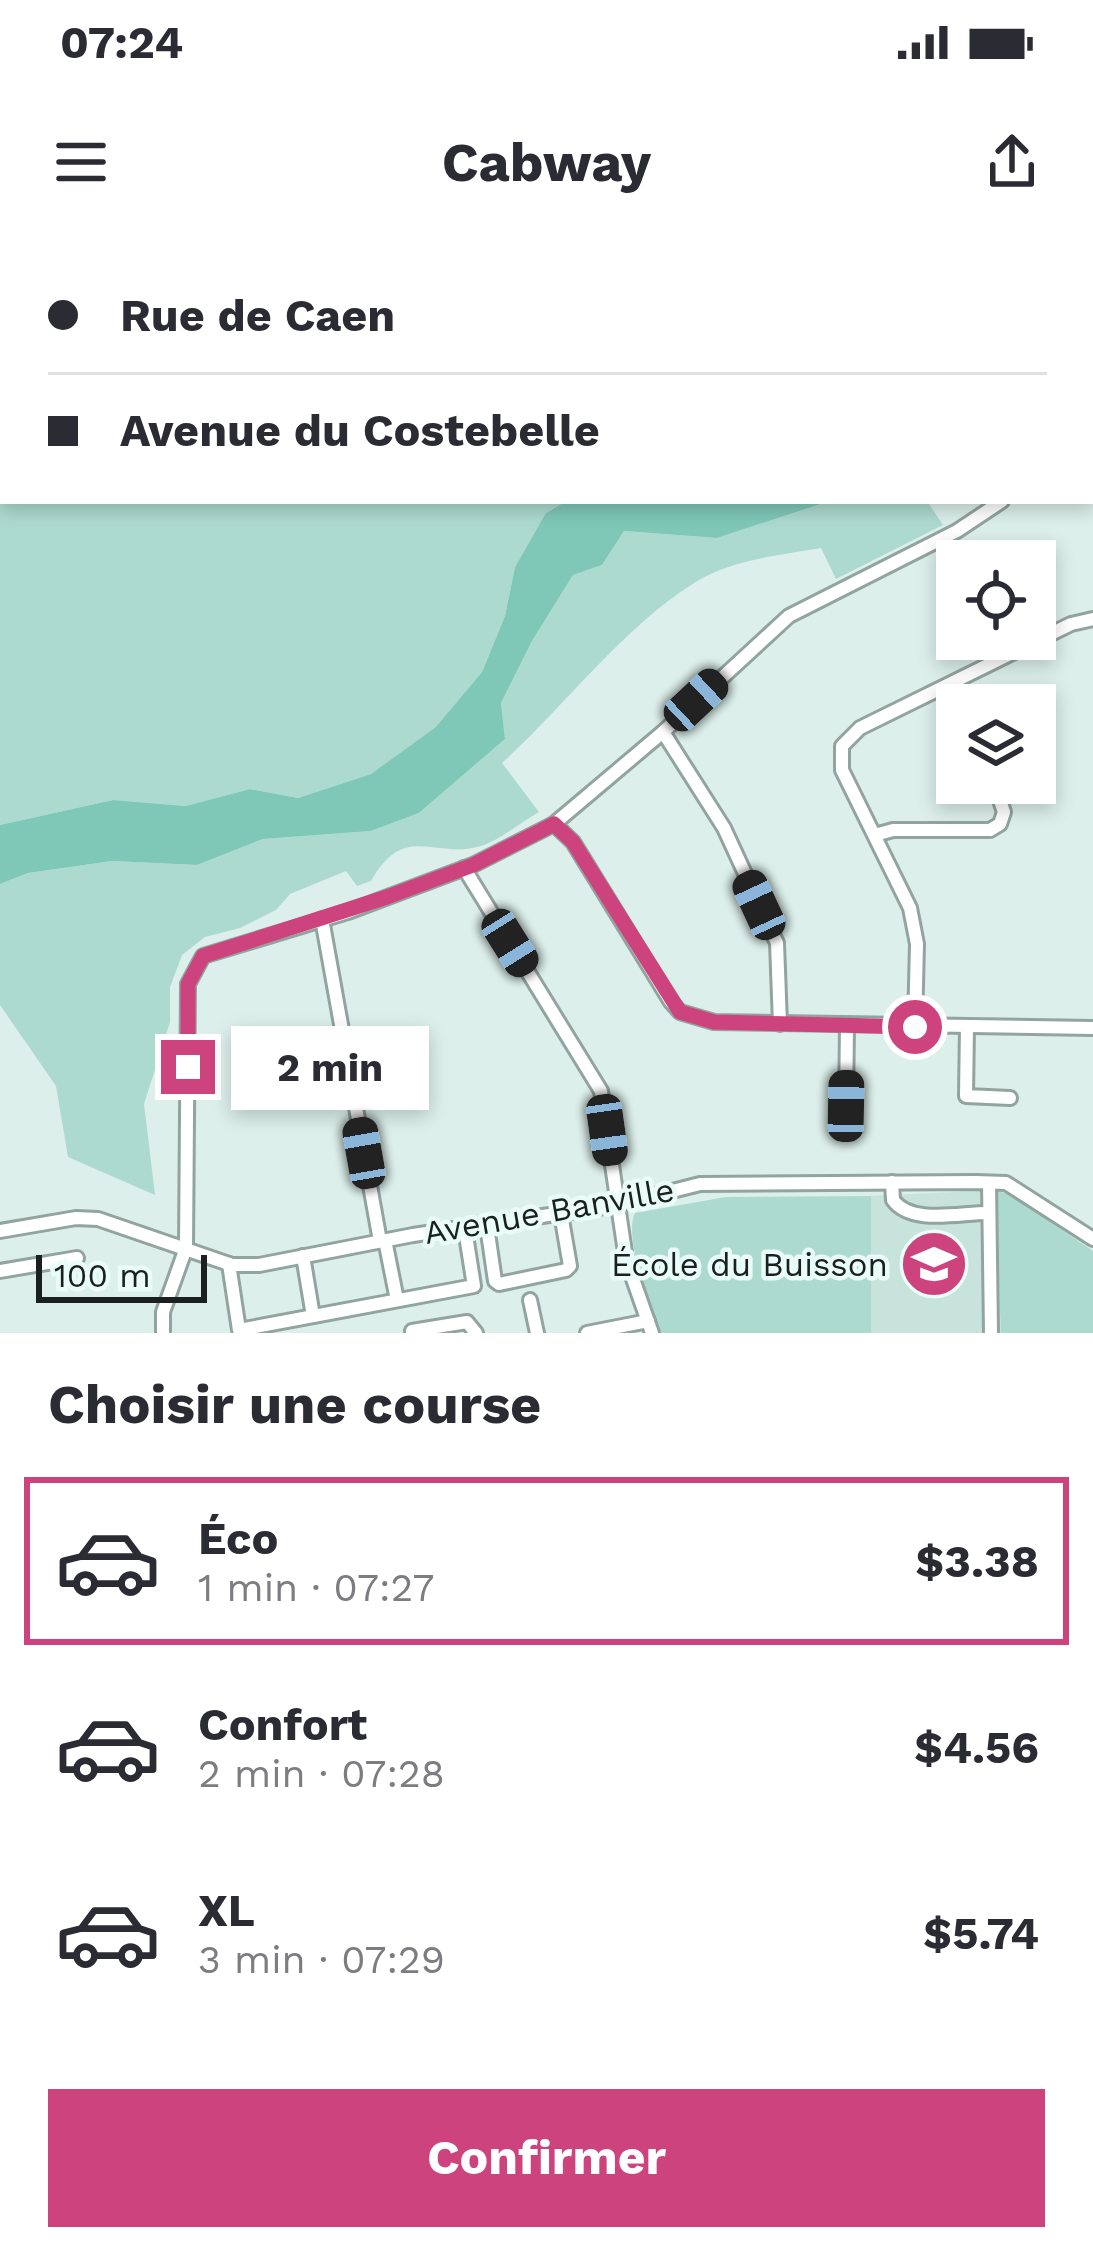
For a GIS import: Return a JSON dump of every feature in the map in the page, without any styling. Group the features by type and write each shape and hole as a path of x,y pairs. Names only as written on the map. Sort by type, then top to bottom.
{"street":[{"path":"163,1333 163,1312 186,1248 188,984 203,956 464,868 554,824 789,616 957,531 998,504"},
{"path":"951,684 1071,624 1093,620"},
{"path":"915,1027 916,944 910,908 842,770 842,746 860,728 936,691"},
{"path":"663,732 724,828 776,944 780,1024"},
{"path":"875,835 893,830 991,830 1000,824 1001,804"},
{"path":"554,824 573,842 680,1012 714,1022 1093,1028"},
{"path":"464,868 601,1091 626,1259 650,1327 587,1333"},
{"path":"322,919 382,1241 398,1300"},
{"path":"846,1106 847,1026"},
{"path":"967,1027 966,1096 1010,1098"},
{"path":"306,1071 348,1064"},
{"path":"892,1182 892,1200 904,1211 987,1213"},
{"name":"Avenue Banville","path":"0,1231 76,1217 98,1219 229,1264 259,1265 617,1205 700,1184 892,1182 1006,1183 1089,1235"},
{"path":"988,1183 992,1333"},
{"path":"487,1226 499,1284 570,1266 561,1214"},
{"path":"1089,1235 1093,1219"},
{"path":"229,1264 239,1330 474,1286 465,1229"},
{"path":"303,1256 313,1316"},
{"path":"0,1271 77,1258"},
{"path":"530,1300 537,1333"},
{"path":"412,1331 466,1322 476,1333"}],"shaded area":[{"path":"0,504 561,504 547,512 515,567 505,616 482,672 437,727 371,774 298,798 250,789 187,806 113,800 0,825"},
{"path":"561,504 821,504 717,538 624,531 602,565 573,575 532,641 501,703 505,739 419,813 371,831 263,839 197,865 112,861 28,873 0,884 0,825 113,800 186,806 250,789 298,798 371,774 436,727 482,672 505,616 515,567 546,513"},
{"path":"821,504 929,504 943,525 836,579 821,548 723,569 667,602 502,763 539,812 481,846 408,847 384,863 371,881 357,886 346,871 290,894 276,910 240,928 205,937 182,955 170,987 170,1022 144,1104 155,1195 68,1157 56,1086 0,1005 0,884 28,873 112,861 197,865 263,839 371,831 419,813 505,739 501,703 573,575 602,565 624,531 717,538"},
{"name":"École du Buisson","path":"995,1190 1001,1333 871,1333 871,1196"},
{"path":"995,1190 1011,1195 1093,1251 1093,1333 1001,1333"},
{"path":"871,1196 871,1333 660,1333 635,1255 635,1213 726,1197"}],"place":[{"name":"École du Buisson","path":"934,1264"}],"route":[{"path":"188,1067 188,984 203,956 343,914 473,865 554,824 573,842 680,1012 714,1022 915,1027"}]}
